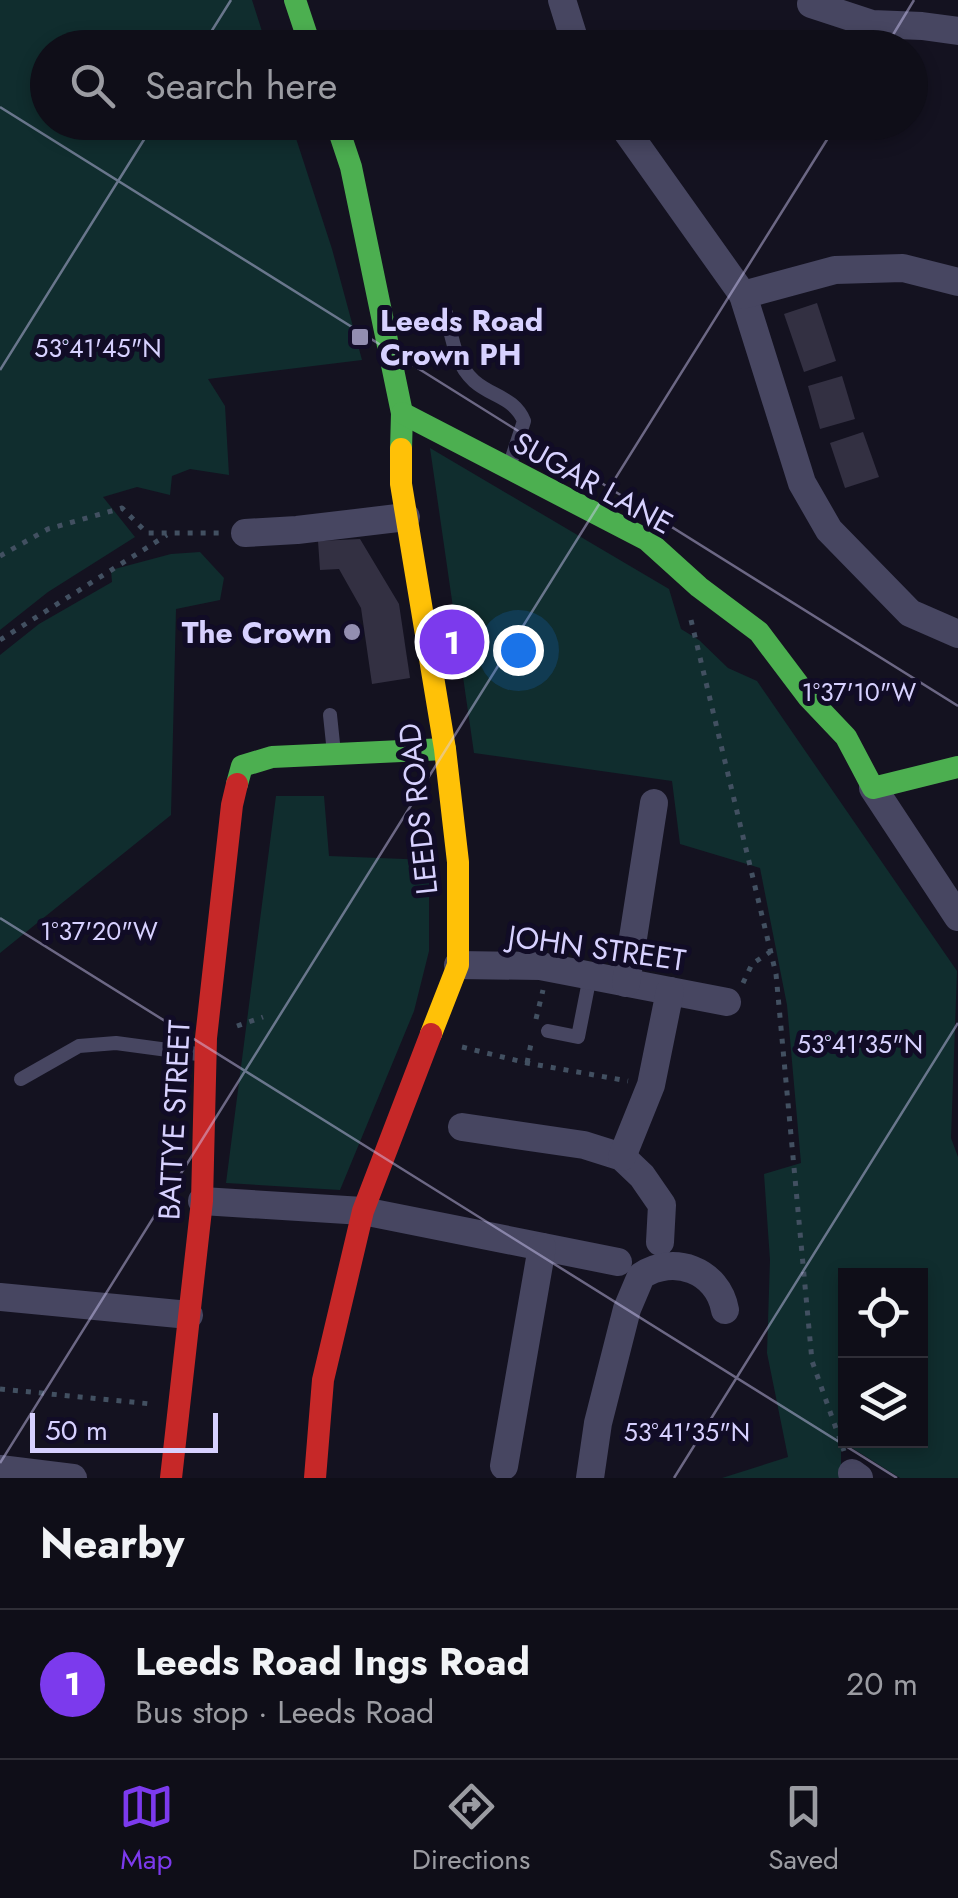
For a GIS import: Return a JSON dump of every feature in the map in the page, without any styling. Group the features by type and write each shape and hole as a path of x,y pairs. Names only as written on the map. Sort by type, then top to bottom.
{"street":[{"path":"295,0 305,30"},
{"path":"562,0 571,30"},
{"path":"804,9 872,24 958,32"},
{"name":"LEEDS ROAD","path":"315,1478 324,1380 363,1212 458,965 458,862 445,749 401,484 402,412 342,140"},
{"path":"633,140 743,295 802,483 829,530 910,613 958,634"},
{"path":"743,295 835,270 903,268 958,282"},
{"name":"SUGAR LANE","path":"402,412 647,540 759,632 808,697 846,736 873,788"},
{"path":"244,533 406,518"},
{"path":"334,754 445,749"},
{"name":"BATTYE STREET","path":"171,1478 202,1201 206,1055 232,804 242,766 272,757 334,754"},
{"path":"958,768 938,769 873,788 958,917"},
{"path":"626,982 654,803"},
{"name":"JOHN STREET","path":"458,965 540,966 727,1002"},
{"path":"622,1157 650,1085 670,991"},
{"path":"462,1127 584,1144 622,1157 642,1176 662,1205 660,1242"},
{"path":"202,1201 363,1212 618,1262"},
{"path":"504,1466 542,1246"},
{"path":"590,1478 598,1422 627,1309 640,1276 663,1265 693,1270 722,1295 724,1310"},
{"path":"0,1297 189,1316"},
{"path":"0,1469 74,1478"}],"lane":[{"path":"446,313 463,367 473,380 518,408 524,421 508,470"},
{"path":"330,715 334,754"},
{"path":"548,1031 578,1038 590,976"},
{"path":"21,1079 79,1046 116,1043 206,1055"}],"path":[{"path":"0,556 48,529 122,508 147,533 244,533"},
{"path":"0,640 167,535"},
{"path":"699,586 690,623 778,993 812,1360 856,1476"},
{"path":"727,1002 732,1004 752,964 770,952"},
{"path":"430,1038 527,1063 650,1085"},
{"path":"0,1389 179,1407"}],"green space":[{"path":"0,0 252,0 262,30 30,30 30,140 297,140 362,360 208,379 225,406 229,475 190,469 172,476 170,495 137,487 103,497 135,537 48,592 0,630"},
{"path":"430,448 669,589 681,629 699,640 728,668 757,681 957,971 951,1138 958,1157 958,1478 900,1478 852,1448 928,1448 928,1268 838,1268 841,1478 722,1478 788,1457 767,1353 770,1260 764,1174 801,1163 787,1005 760,868 680,844 672,781 474,753"},
{"path":"200,552 224,578 220,600 176,609 171,815 0,953 0,655 39,624 112,582 111,570 171,554"},
{"path":"276,796 324,796 329,856 429,860 429,951 414,1011 340,1190 226,1183"}],"building":[{"path":"817,303 836,361 804,372 784,314"},
{"path":"842,376 855,419 820,429 808,386"},
{"path":"863,432 879,477 845,488 830,443"},
{"path":"360,539 399,604 410,678 372,684 361,608 339,569 320,570 318,541"}],"traffic: fast":[{"path":"295,0 305,30"},
{"path":"342,140 402,413 401,449"},
{"path":"402,413 647,540 699,587 759,632 808,697 846,737 873,788 958,767"},
{"path":"237,784 242,766 272,757 445,749"}],"traffic: slow":[{"path":"401,449 401,484 445,749 458,862 458,965 431,1034"}],"traffic: jam":[{"path":"171,1478 202,1201 206,1038 237,784"},
{"path":"315,1478 323,1380 363,1211 431,1034"}],"place":[{"name":"Leeds Road Crown PH","path":"360,337"},
{"name":"The Crown","path":"352,632"},
{"name":"Leeds Road Ings Road","path":"452,642"}]}
